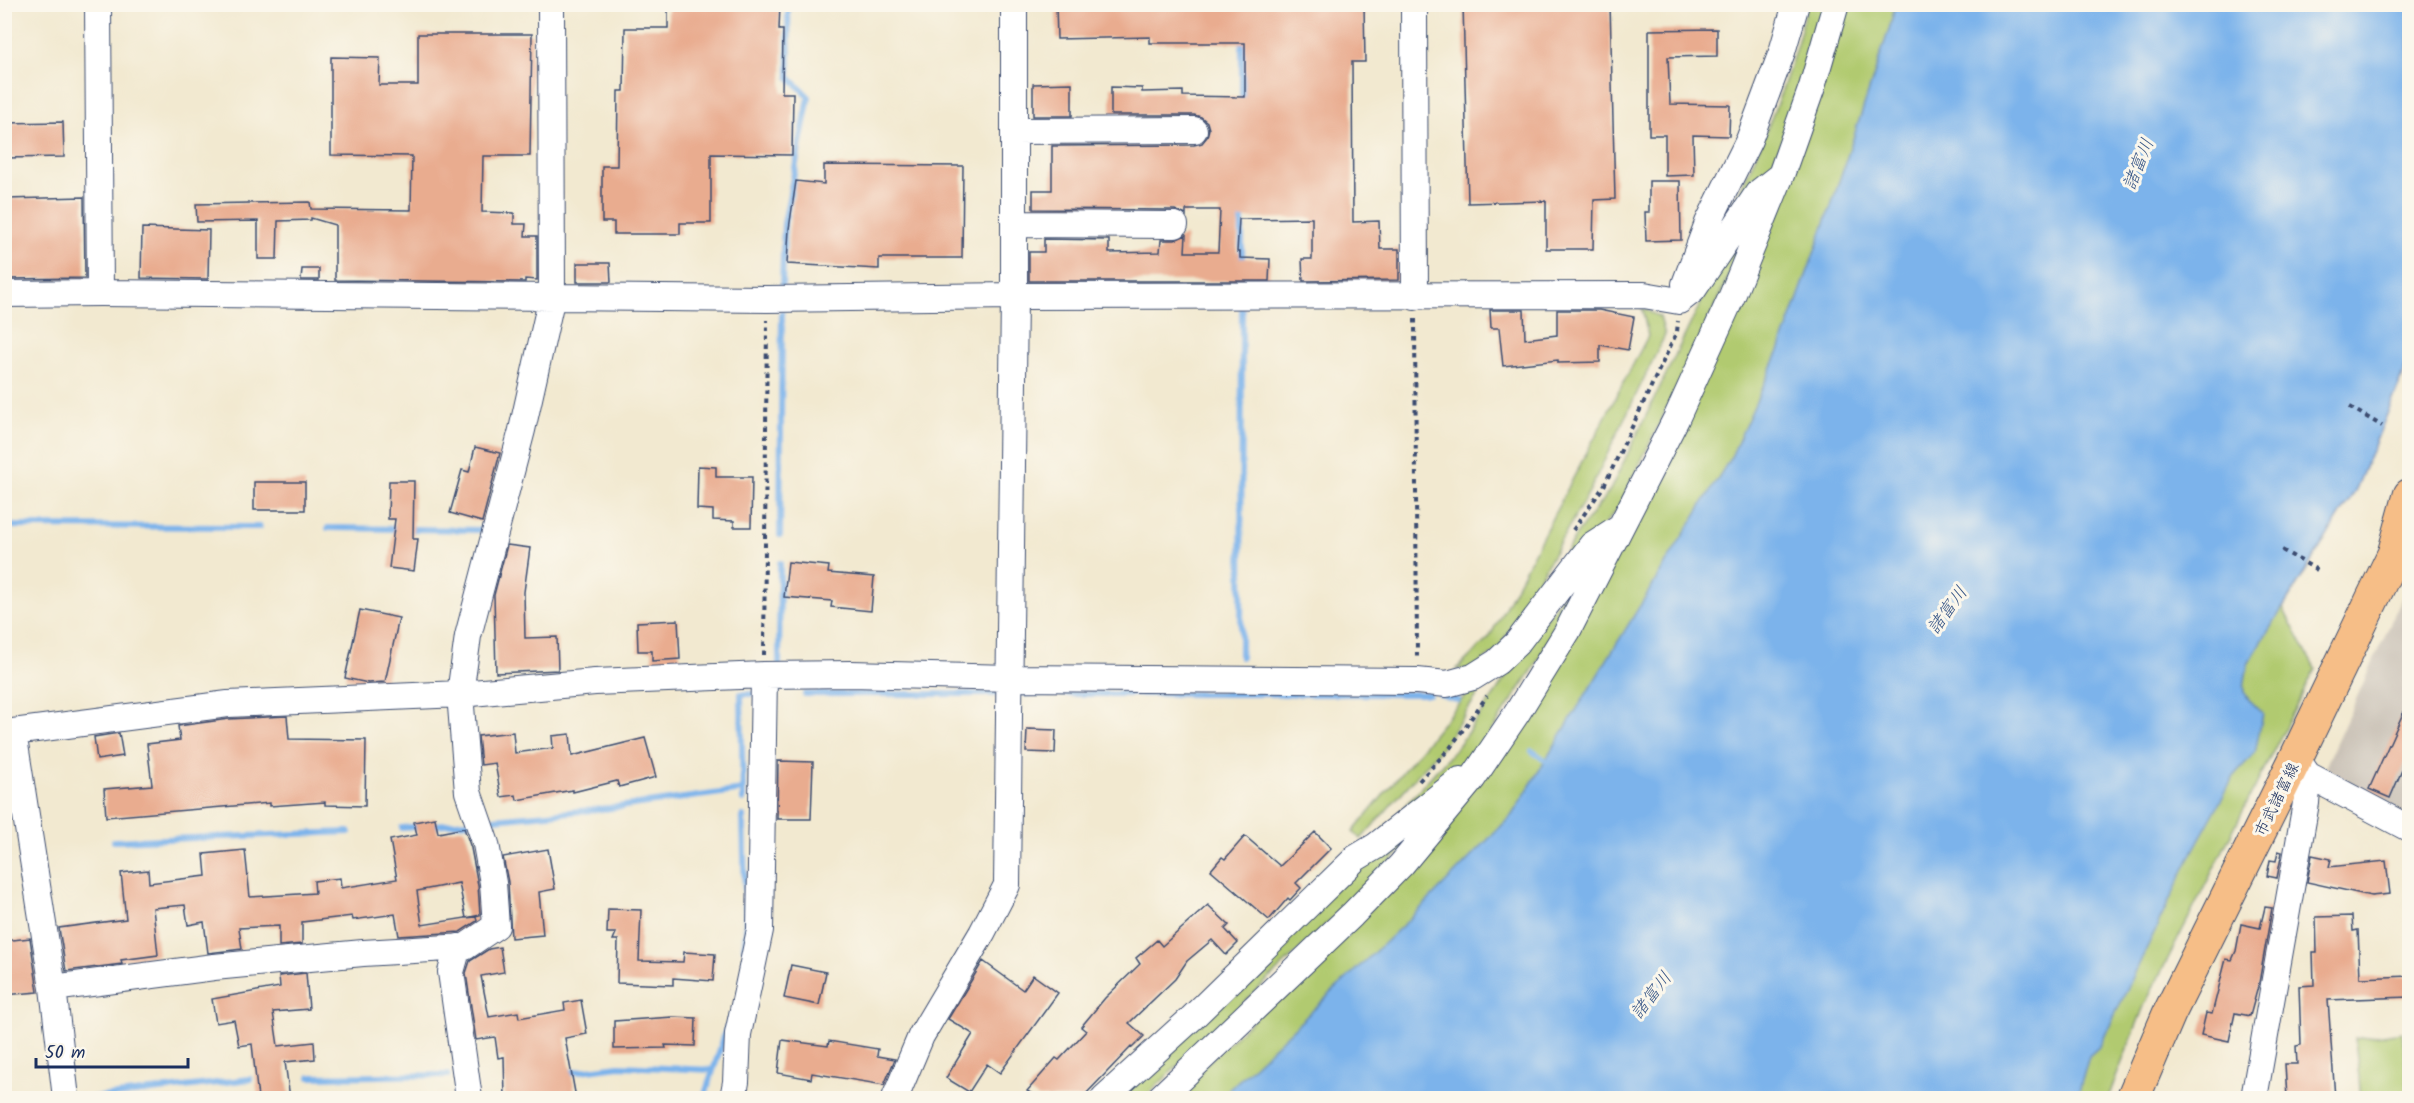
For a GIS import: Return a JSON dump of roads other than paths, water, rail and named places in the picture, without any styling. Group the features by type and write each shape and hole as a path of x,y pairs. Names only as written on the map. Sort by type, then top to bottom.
{"main road":[{"name":"市武諸富線","path":"2133,1098 2169,1014 2302,766 2402,556 2409,495"}],"street":[{"path":"98,4 100,293"},
{"path":"53,988 214,967 458,947 465,946 496,926 494,884 486,844 468,792 460,694 468,636 522,430 552,296 551,4"},
{"path":"895,1098 921,1036 982,933 1007,885 1011,678 1014,4"},
{"path":"1414,4 1415,297"},
{"path":"1679,301 1708,223 1749,140 1782,51 1796,4"},
{"path":"1160,1098 1401,865 1473,778 1517,713 1567,632 1676,419 1732,296 1781,175 1812,87 1836,4"},
{"path":"1014,131 1194,130"},
{"path":"4,294 768,299 1014,296 1644,295 1679,301 1693,290 1758,193 1781,175"},
{"path":"1014,224 1175,225"},
{"path":"66,1098 53,988 13,732 228,704 460,694 595,682 764,675 1417,681 1448,684 1473,677 1497,662 1517,643 1592,545 1620,527"},
{"path":"733,1098 738,1034 760,930 764,675"},
{"path":"2302,766 2409,829"},
{"path":"2254,1098 2304,814 2302,766"},
{"path":"1104,1098 1192,1018 1356,858 1376,846 1458,780 1473,778"},
{"path":"458,947 452,972 469,1098"}],"water":[{"name":"諸富川","path":"1895,5 2409,5 2410,342 2404,373 2356,489 2248,664 2245,692 2250,702 2263,714 2255,753 2236,773 2194,849 2100,1046 2089,1056 2077,1098 1220,1098 1419,910 1512,815 1731,457 1779,351 1830,209"}],"waterway":[{"path":"782,286 784,224 809,97 789,77 788,4"},
{"path":"1242,35 1242,103"},
{"path":"1242,212 1242,265"},
{"path":"1241,657 1242,310"},
{"path":"780,535 782,313"},
{"path":"4,526 259,527"},
{"path":"328,528 483,530"},
{"path":"779,666 780,563"},
{"path":"743,800 741,694 752,694"},
{"path":"805,694 997,694"},
{"path":"1025,694 1429,694"},
{"path":"1440,694 1458,700"},
{"path":"1532,751 1551,764"},
{"path":"493,819 603,809 743,790"},
{"path":"743,816 746,932 744,948"},
{"path":"402,828 467,822"},
{"path":"114,841 349,832"},
{"path":"704,1098 727,1028"},
{"path":"564,1073 619,1066 713,1070"},
{"path":"310,1077 448,1075"},
{"path":"93,1098 250,1079"}]}
